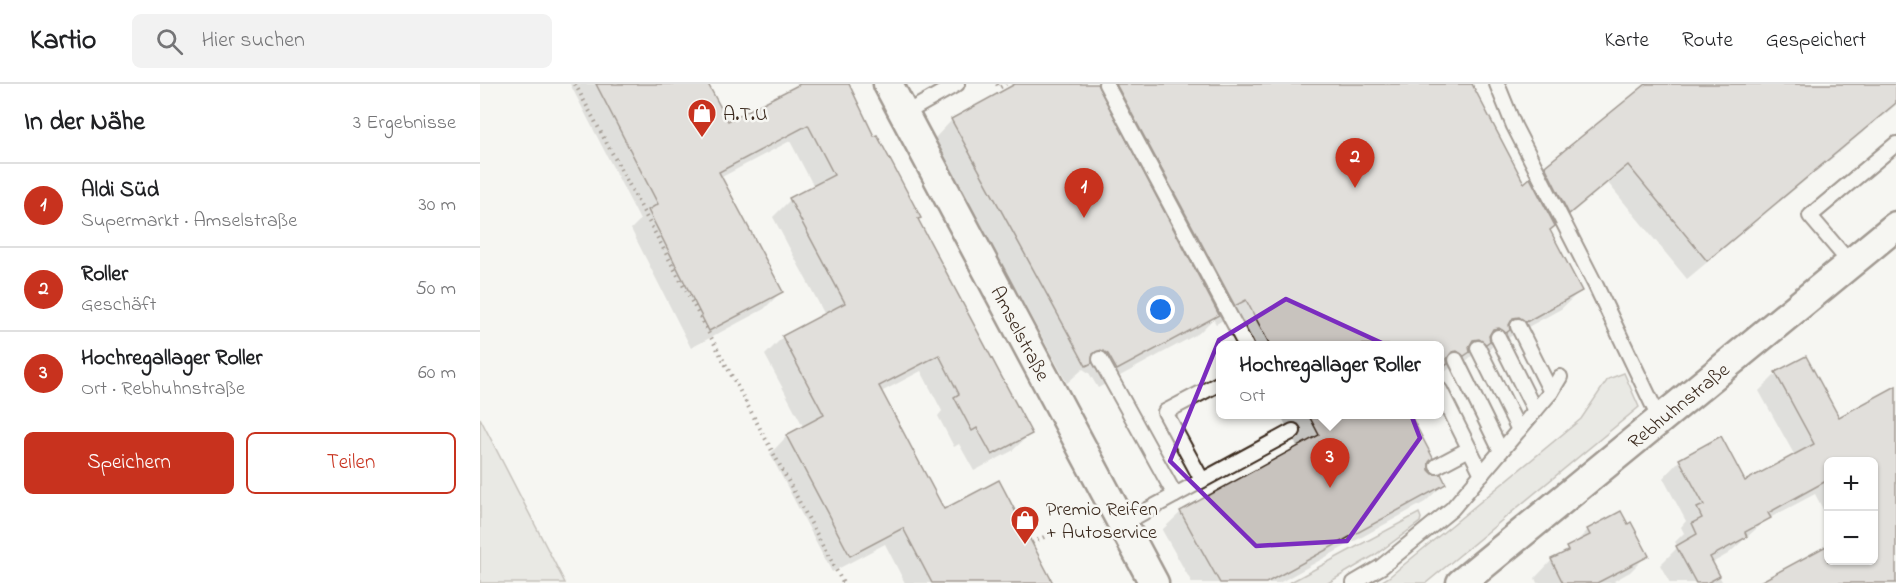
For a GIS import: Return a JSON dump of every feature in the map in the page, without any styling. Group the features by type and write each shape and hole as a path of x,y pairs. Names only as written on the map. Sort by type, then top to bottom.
{"street":[{"name":"Amselstraße","path":"888,84 1154,583"},
{"name":"Rebhuhnstraße","path":"1461,583 1896,226"}],"lane":[{"path":"904,114 957,84"},
{"path":"1106,84 1244,341"},
{"path":"1497,84 1514,126 1596,286 1660,420"},
{"path":"1850,263 1810,216 1896,144"},
{"path":"1518,326 1551,392"},
{"path":"1498,337 1535,411"},
{"path":"1478,348 1519,430"},
{"path":"1100,359 1175,495"},
{"path":"1456,360 1501,451"},
{"path":"1354,583 1382,567 1452,509 1551,392 1560,377"},
{"path":"1202,480 1166,412 1216,386"},
{"path":"1444,398 1482,474"},
{"path":"1122,524 1293,431"},
{"path":"1437,466 1470,449"}],"path":[{"path":"574,84 843,583"},
{"path":"996,84 999,88 1006,84"},
{"path":"1032,543 1046,536"}],"highlighted area":[{"path":"1286,299 1384,344 1420,438 1347,541 1256,546 1170,461 1219,340"}],"shaded area":[{"path":"1624,373 1639,407 1426,583 1379,583 1581,419 1608,379"},
{"path":"480,418 565,583 480,583"},
{"path":"1419,513 1420,522 1375,555 1328,583 1289,583"}],"building":[{"path":"596,84 708,84 728,121 800,84 849,84 874,136 877,135 921,218 918,219 1032,434 992,455 977,428 972,431 954,397 959,394 939,355 879,386 944,509 999,480 1053,583 932,583 903,528 850,556 786,435 824,415 782,336 845,303 789,198 834,175 808,125 719,172 783,292 709,331 648,210 658,204"},
{"path":"1015,84 1097,84 1219,315 1117,370 1108,354 1101,350 1093,354 1092,363 1086,366 951,119"},
{"path":"1116,84 1472,84 1524,183 1530,178 1555,226 1550,230 1582,291 1526,322 1519,317 1513,318 1509,325 1510,330 1506,333 1499,328 1493,329 1489,336 1490,341 1486,344 1479,339 1473,340 1469,347 1470,352 1464,356 1457,351 1452,352 1447,359 1448,364 1444,366 1444,341 1268,341 1246,300 1235,306"},
{"path":"1646,84 1896,84 1896,103 1707,261 1628,165 1569,214 1545,166"},
{"path":"1806,356 1839,417 1896,386 1896,583 1758,583 1824,547 1824,565 1878,565 1878,457 1824,457 1824,482 1768,513 1771,518 1745,532 1747,537 1710,557 1720,576 1707,583 1696,583 1676,546 1697,534 1692,523 1702,518 1697,508 1704,505 1679,459 1721,436 1745,481 1814,444 1775,372"},
{"path":"1311,419 1413,419 1433,458 1429,462 1429,470 1433,474 1441,474 1446,484 1266,583 1220,583 1180,511 1319,435"},
{"path":"1621,511 1628,524 1631,522 1649,556 1597,583 1563,583 1551,559 1568,551 1566,547 1590,535 1587,529"}],"place":[{"name":"A.T.U","path":"702,138"},
{"name":"Roller","path":"1355,188"},
{"name":"Aldi Süd","path":"1084,218"},
{"name":"Hochregallager Roller","path":"1330,488"},
{"name":"Premio Reifen + Autoservice","path":"1025,546"}]}
